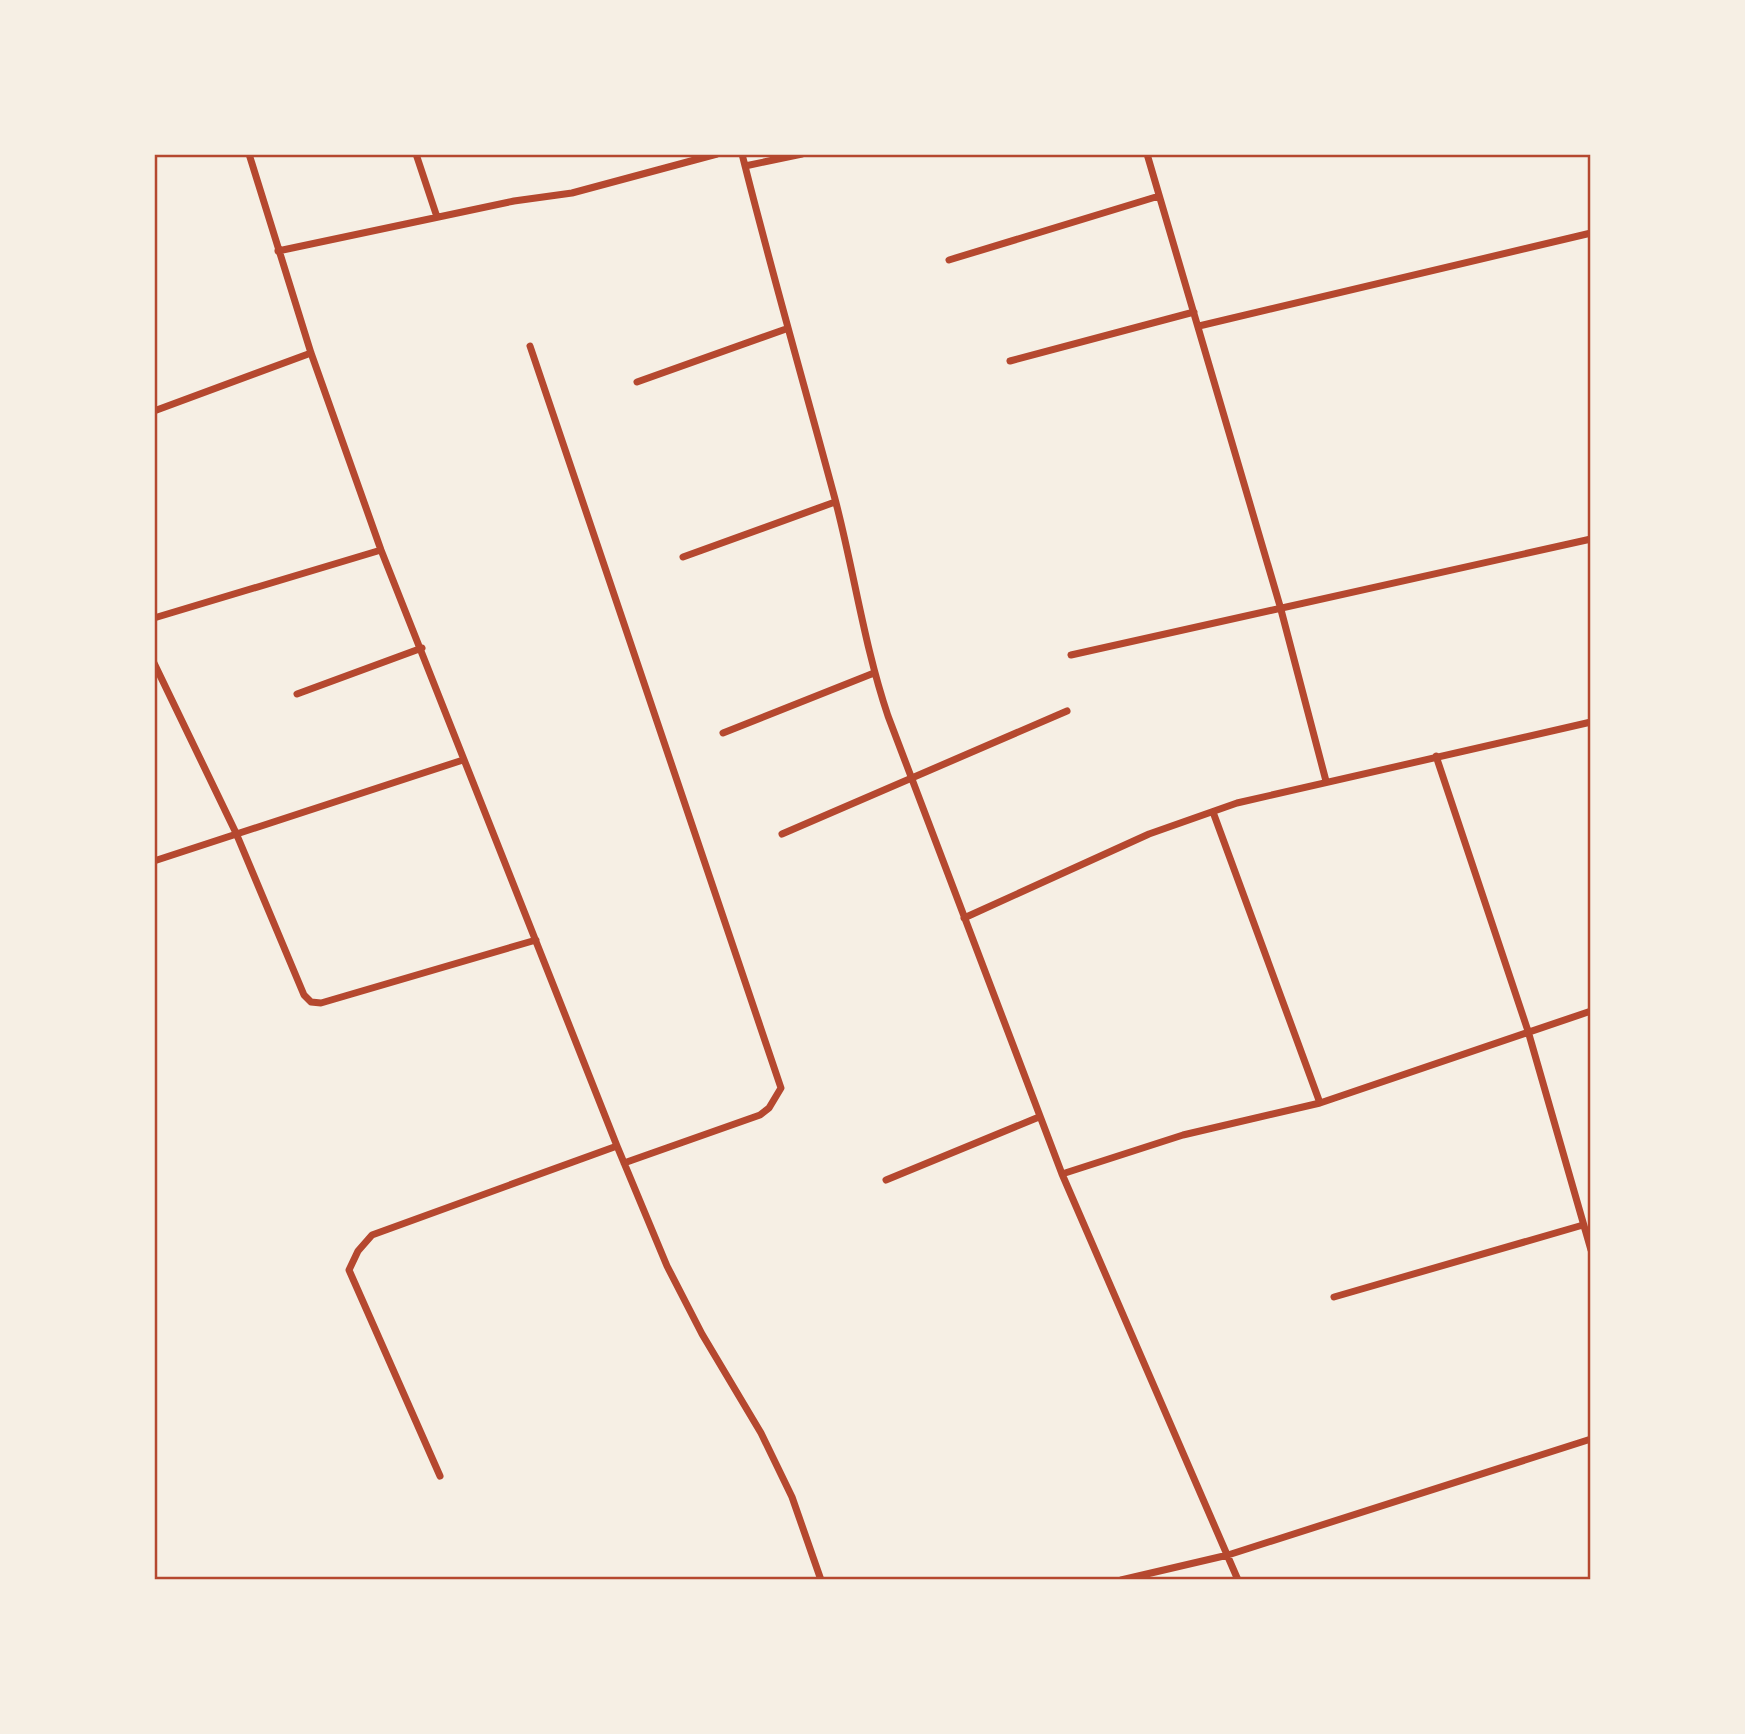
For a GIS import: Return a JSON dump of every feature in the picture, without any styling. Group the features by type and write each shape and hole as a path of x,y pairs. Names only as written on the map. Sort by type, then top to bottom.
{"street":[{"path":"249,154 311,354 381,550 617,1146 667,1266 702,1334 761,1433 792,1497 821,1580"},
{"path":"416,154 437,217"},
{"path":"278,251 514,201 572,193 717,154"},
{"path":"742,154 786,328 835,502 874,673 1039,1117 1238,1580"},
{"path":"745,166 802,154"},
{"path":"1147,154 1280,606 1326,781"},
{"path":"949,260 1159,196"},
{"path":"1199,326 1591,233"},
{"path":"1010,361 1194,312"},
{"path":"637,382 786,328"},
{"path":"530,346 781,1088 769,1108 760,1115 624,1163"},
{"path":"154,411 311,354"},
{"path":"683,557 835,502"},
{"path":"1071,655 1280,606 1591,539"},
{"path":"154,618 381,550"},
{"path":"297,694 422,648"},
{"path":"154,663 236,833 304,995 311,1002 321,1003 536,940"},
{"path":"723,733 874,673"},
{"path":"782,834 1067,711"},
{"path":"964,918 1149,834 1213,812 1326,781 1591,722"},
{"path":"1436,756 1528,1031 1591,1250"},
{"path":"154,861 463,760"},
{"path":"1213,812 1320,1103"},
{"path":"1062,1174 1183,1135 1320,1103 1591,1011"},
{"path":"886,1180 1039,1117"},
{"path":"440,1476 349,1269 358,1251 372,1235 617,1146"},
{"path":"1334,1297 1583,1225"},
{"path":"1121,1580 1228,1555 1591,1438"}]}
